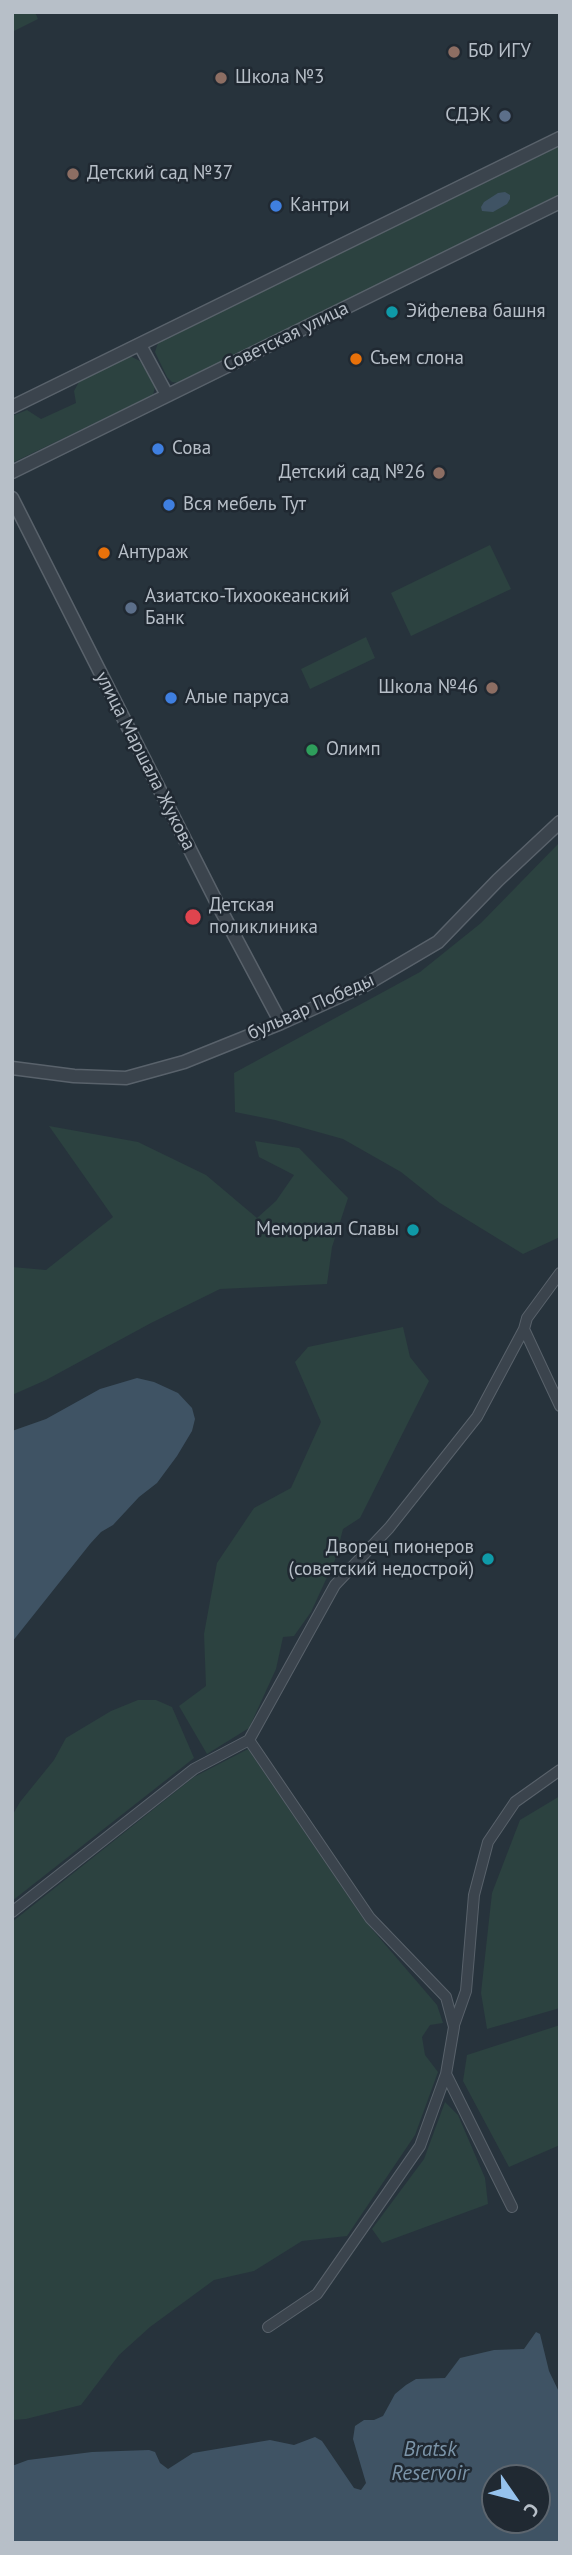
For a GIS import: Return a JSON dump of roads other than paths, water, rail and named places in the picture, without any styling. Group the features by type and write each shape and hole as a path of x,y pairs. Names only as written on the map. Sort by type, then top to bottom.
{"street":[{"path":"12,407 560,138"},
{"name":"Советская улица","path":"12,472 560,202"},
{"path":"140,345 167,395"},
{"name":"улица Маршала Жукова","path":"12,498 209,889 281,1023"},
{"name":"бульвар Победы","path":"12,1068 74,1076 126,1078 184,1062 281,1023 365,985 438,942 498,880 560,822"},
{"path":"12,1912 194,1769 249,1740 335,1584 389,1528 477,1417 524,1329 527,1318 560,1273"},
{"path":"524,1329 560,1406"},
{"path":"249,1740 370,1918 446,1997 454,2027"},
{"path":"268,2327 317,2294 420,2146 446,2074 454,2027 466,1991 474,1895 488,1842 515,1802 560,1770"},
{"path":"446,2074 512,2207"}],"water":[{"path":"505,192 510,195 507,204 493,212 482,211 484,202 498,193"},
{"path":"137,1378 178,1393 192,1408 195,1419 192,1431 157,1483 90,1544 12,1642 12,1431 46,1419 100,1389"},
{"name":"Bratsk Reservoir","path":"536,2332 540,2334 549,2371 560,2394 560,2543 12,2543 12,2466 28,2460 92,2452 149,2450 155,2452 160,2463 168,2469 193,2453 270,2440 294,2445 315,2437 322,2441 354,2488 361,2490 366,2483 353,2439 355,2426 364,2420 383,2416 395,2394 416,2379 445,2378 460,2358 494,2350 524,2349"}],"place":[{"name":"БФ ИГУ","path":"454,52"},
{"name":"Школа №3","path":"221,78"},
{"name":"СДЭК","path":"505,116"},
{"name":"Детский сад №37","path":"73,174"},
{"name":"Кантри","path":"276,206"},
{"name":"Эйфелева башня","path":"392,312"},
{"name":"Съем слона","path":"356,359"},
{"name":"Сова","path":"158,449"},
{"name":"Детский сад №26","path":"439,473"},
{"name":"Вся мебель Тут","path":"169,505"},
{"name":"Антураж","path":"104,553"},
{"name":"Азиатско-Тихоокеанский Банк","path":"131,608"},
{"name":"Школа №46","path":"492,688"},
{"name":"Алые паруса","path":"171,698"},
{"name":"Олимп","path":"312,750"},
{"name":"Детская поликлиника","path":"193,917"},
{"name":"Мемориал Славы","path":"413,1230"},
{"name":"Дворец пионеров (советский недострой)","path":"488,1559"}]}
